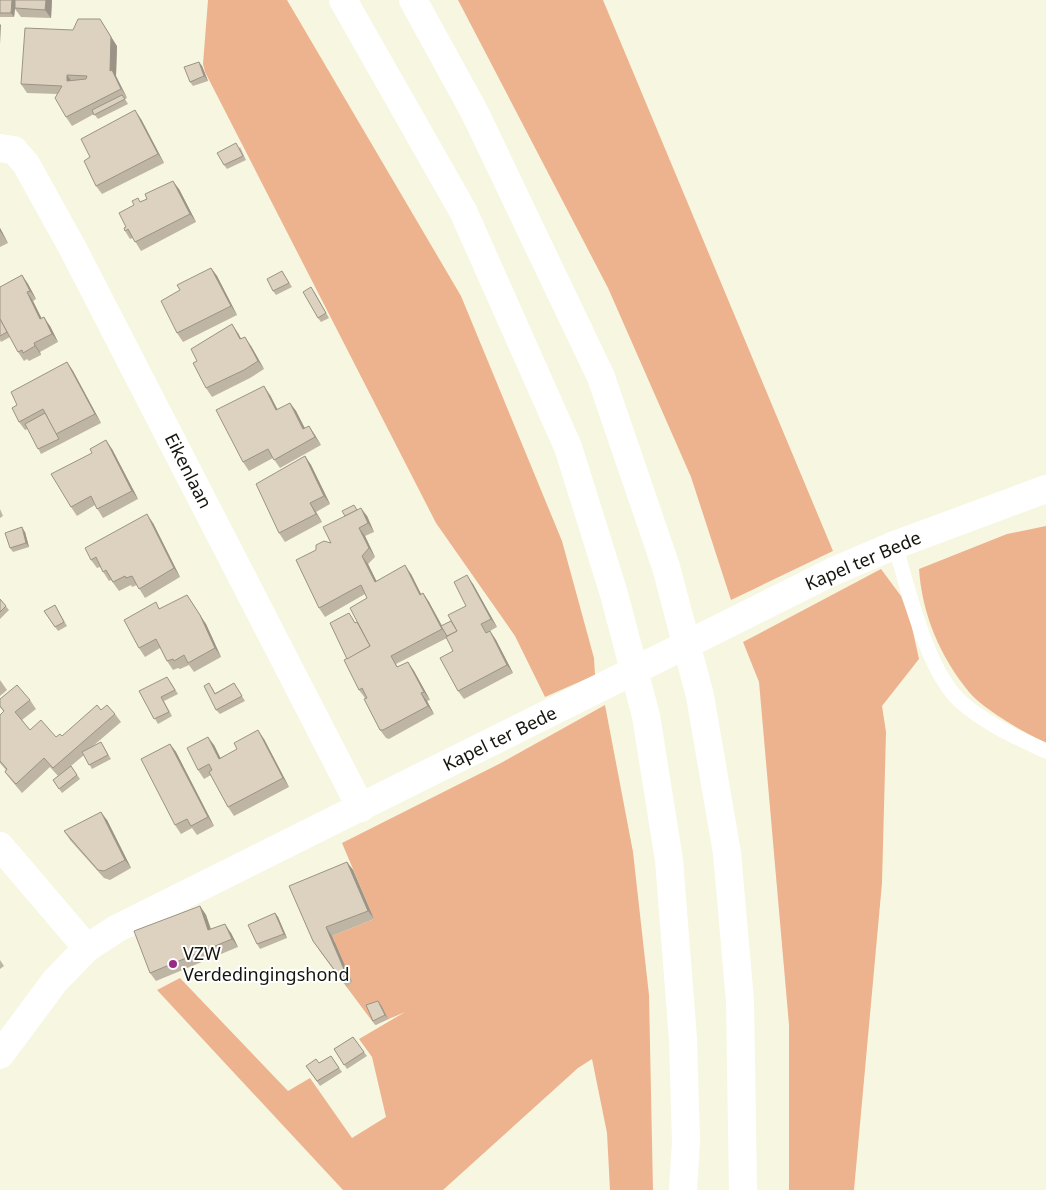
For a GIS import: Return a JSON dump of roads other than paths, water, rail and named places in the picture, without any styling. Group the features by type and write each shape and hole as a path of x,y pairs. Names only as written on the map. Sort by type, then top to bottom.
{"main road":[{"path":"347,8 467,220 568,447 614,594 646,716 669,860 682,1039 686,1142 684,1190"},
{"path":"419,11 475,112 601,377 666,567 707,728 727,853 740,1001 743,1190"},
{"name":"Eikenlaan","path":"0,148 14,150 26,164 72,247 361,808"},
{"name":"Kapel ter Bede","path":"0,1056 55,981 87,948 132,921 592,694 834,571 895,545 1046,489"},
{"path":"0,846 87,948"}],"lane":[{"path":"895,545 925,638 939,673 949,687 959,700 985,721 1046,752"}],"place":[{"name":"VZW Verdedingingshond","path":"173,964"}]}
